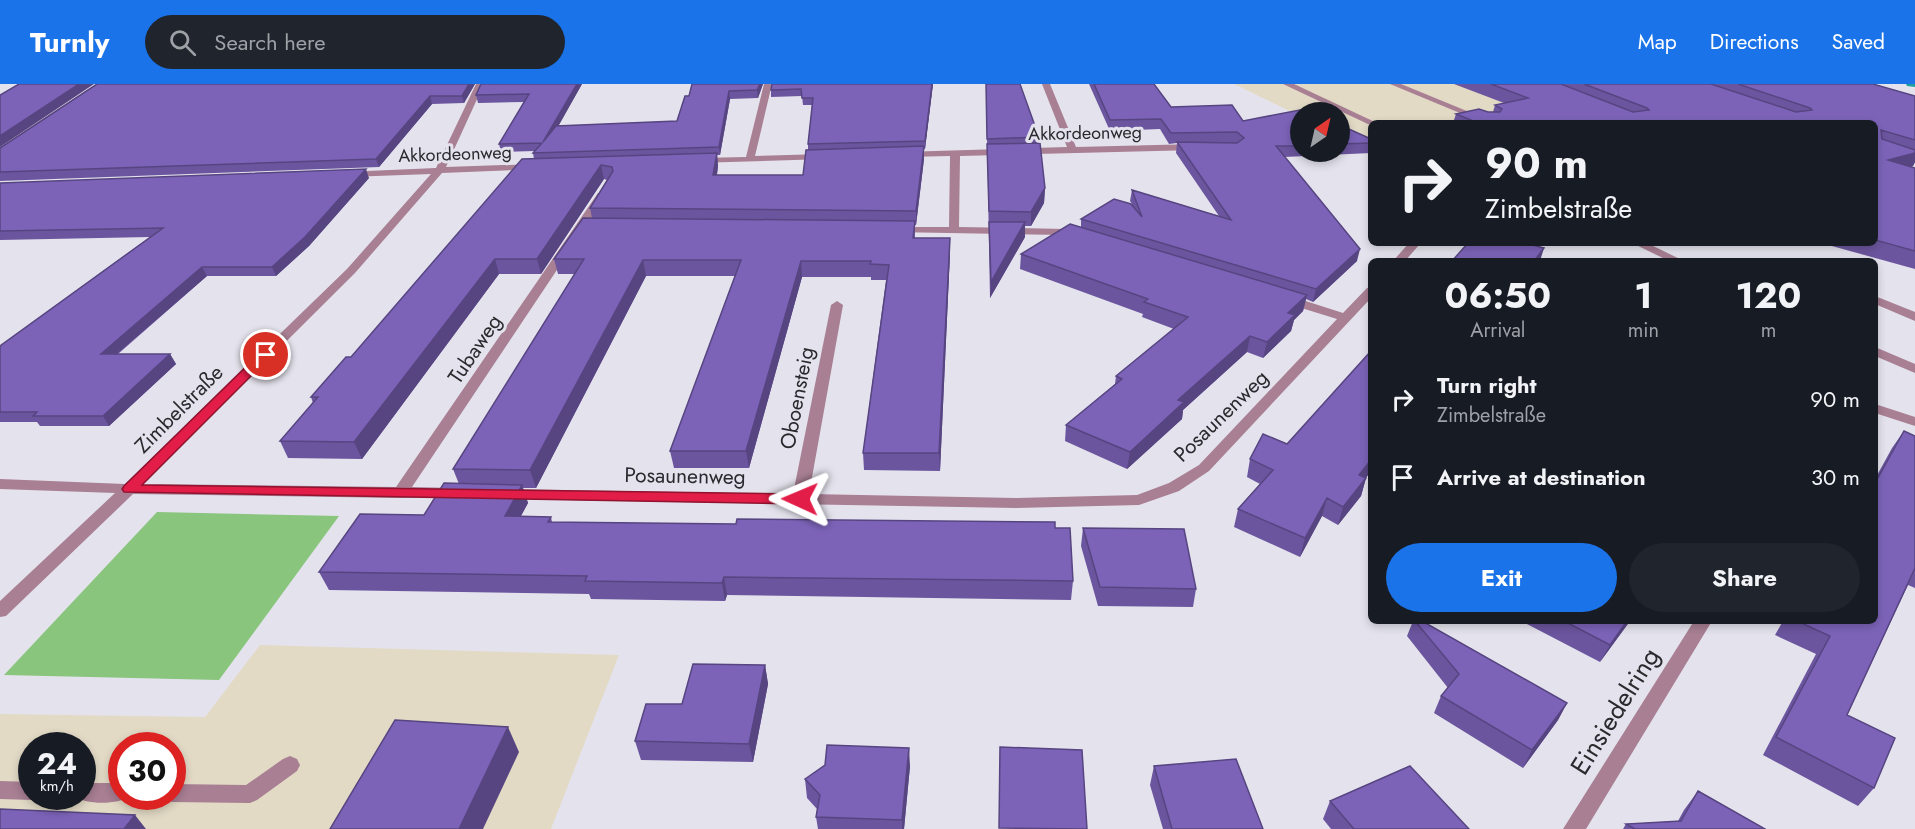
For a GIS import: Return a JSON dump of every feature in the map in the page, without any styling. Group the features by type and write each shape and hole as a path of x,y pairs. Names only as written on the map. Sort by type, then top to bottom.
{"street":[{"name":"Zimbelstraße","path":"0,611 129,489 351,271 440,171 480,84"},
{"path":"750,159 768,84"},
{"path":"1046,84 1073,150"},
{"path":"1287,84 1368,121"},
{"path":"1394,84 1484,120"},
{"name":"Akkordeonweg","path":"898,154 1211,147"},
{"path":"954,231 955,153"},
{"path":"687,161 830,157"},
{"name":"Akkordeonweg","path":"333,175 546,167"},
{"name":"Tubaweg","path":"400,493 588,227 609,183"},
{"path":"885,230 1067,232 1089,239"},
{"path":"1402,258 1412,246"},
{"path":"1645,246 1671,258"},
{"name":"Posaunenweg","path":"494,494 1016,503 1139,500 1174,487 1204,468 1368,294"},
{"path":"1279,297 1346,318"},
{"path":"1878,301 1915,317"},
{"name":"Oboensteig","path":"800,499 837,305"},
{"path":"1878,352 1915,369"},
{"path":"1878,409 1915,422"},
{"path":"0,484 129,489 470,494"},
{"name":"Einsiedelring","path":"1574,829 1701,624"},
{"path":"186,793 250,794 290,765"},
{"path":"0,790 18,791"}],"shaded area":[{"path":"1234,84 1651,84 1759,120 1368,120 1368,149 1350,140 1350,102 1290,102 1290,111"},
{"path":"260,645 619,655 551,829 0,829 0,714 205,717"}],"green space":[{"path":"157,512 339,516 219,680 4,675"}],"building":[{"path":"19,84 79,84 0,136 0,95"},
{"path":"97,84 469,84 462,96 430,96 376,159 0,172 0,148"},
{"path":"481,84 577,84 543,142 556,126 677,121 685,96 689,96 692,84 760,84 757,90 729,91 719,147 533,153 542,143 499,144 529,94 476,95"},
{"path":"772,84 932,84 925,141 808,144 813,98 802,98 801,89 771,90"},
{"path":"986,84 1020,84 1039,137 987,139"},
{"path":"1094,84 1154,84 1171,107 1232,105 1243,121 1290,112 1290,146 1276,146 1360,249 1316,289 1081,219 1114,199 1131,204 1142,217 1132,190 1231,220 1177,142 1237,143 1244,138 1237,132 1171,133 1161,119 1110,120"},
{"path":"1491,84 1561,84 1633,112 1649,110 1584,84 1711,84 1796,112 1812,110 1738,84 1873,84 1915,96 1915,140 1881,130 1882,139 1915,150 1915,153 1888,160 1915,168 1915,251 1878,241 1878,120 1471,120 1456,114 1479,109 1500,112 1502,109 1495,105 1528,98"},
{"path":"1350,130 1368,138 1368,143 1350,144"},
{"path":"1040,143 1045,188 1031,212 989,211 987,144"},
{"path":"924,146 916,211 590,208 613,171 612,167 601,165 537,259 495,259 354,442 280,441 318,397 311,397 346,357 351,357 522,159 717,153 713,175 803,175 806,150"},
{"path":"366,169 305,237 272,267 202,267 101,354 170,354 103,416 33,416 37,412 0,412 0,346 163,228 0,231 0,183"},
{"path":"583,218 915,221 913,238 950,238 939,453 863,453 889,265 870,264 871,261 801,261 746,451 670,451 741,260 643,260 530,470 453,469 584,259 554,259"},
{"path":"989,222 1025,222 991,282"},
{"path":"1070,224 1307,295 1288,313 1295,315 1267,342 1250,336 1178,400 1184,402 1130,452 1066,425 1122,379 1116,376 1188,317 1144,302 1148,299 1021,254"},
{"path":"1465,246 1536,246 1544,248 1536,258 1455,258"},
{"path":"1368,354 1368,464 1359,475 1366,478 1343,507 1327,498 1305,538 1238,509 1273,470 1250,459 1263,434 1287,444"},
{"path":"1904,431 1915,436 1915,568 1847,715 1895,738 1874,788 1776,737 1830,636 1804,624 1878,624 1878,478"},
{"path":"444,483 522,485 505,516 551,517 548,522 736,524 737,519 1055,522 1055,528 1070,528 1073,581 724,577 722,583 585,581 587,576 319,572 360,514 424,515"},
{"path":"1083,528 1184,529 1196,589 1100,587"},
{"path":"1417,624 1427,624 1567,703 1532,750 1441,696 1459,674"},
{"path":"1570,624 1625,624 1610,645"},
{"path":"693,664 765,665 749,744 635,741 646,704 682,704"},
{"path":"395,720 508,727 459,829 330,829"},
{"path":"827,745 909,748 902,820 816,817 820,795 805,779 825,765"},
{"path":"1000,747 1082,750 1087,829 999,828"},
{"path":"1236,759 1263,829 1172,829 1154,766"},
{"path":"1410,766 1469,829 1354,829 1330,801"},
{"path":"1698,791 1765,829 1635,829 1626,824 1681,821"},
{"path":"0,809 135,815 124,829 0,829"}],"waterway":[{"path":"1910,84 1915,85"}],"route":[{"path":"266,355 129,489 800,499"}]}
